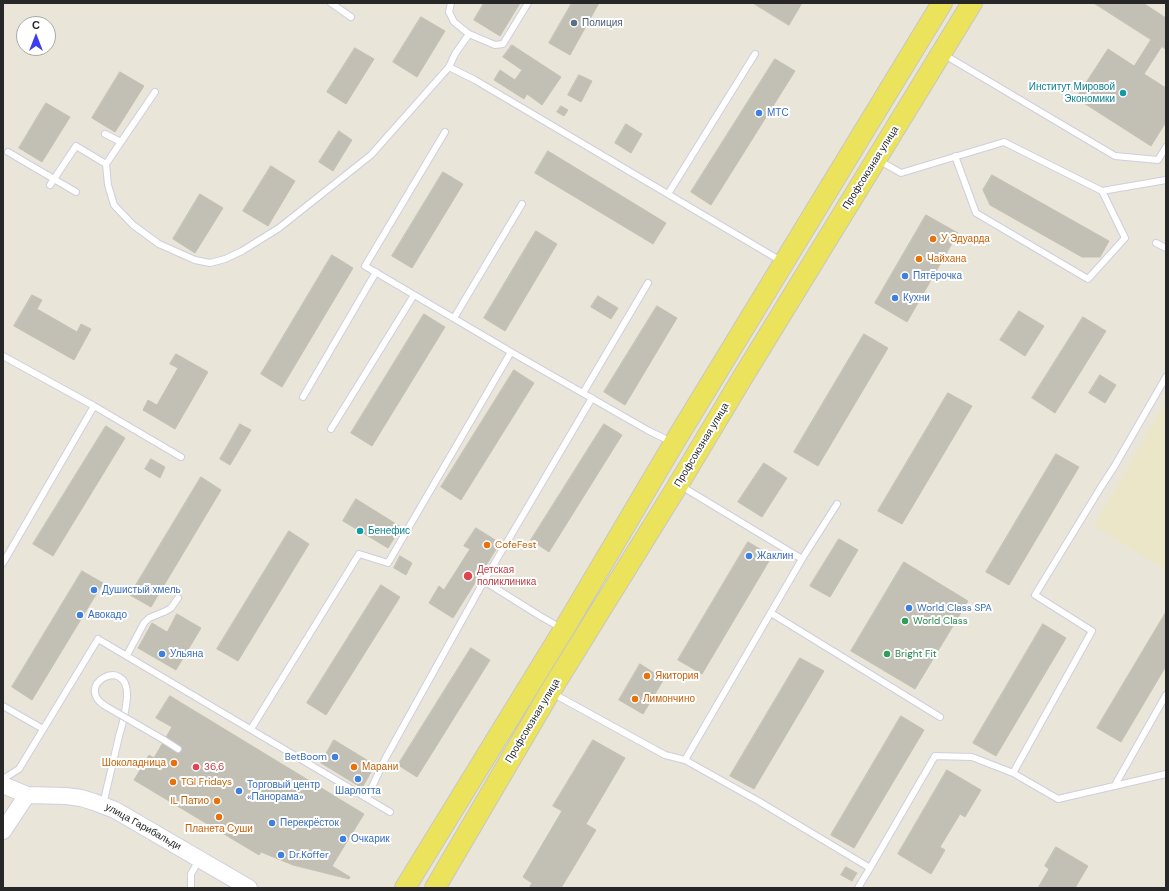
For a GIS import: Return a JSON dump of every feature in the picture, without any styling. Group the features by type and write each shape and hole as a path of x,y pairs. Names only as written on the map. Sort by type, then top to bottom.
{"main road":[{"path":"405,888 564,629 674,443 942,3"},
{"name":"Профсоюзная улица","path":"435,888 550,692 972,3"}],"street":[{"name":"улица Гарибальди","path":"3,785 28,795 81,798 115,810 249,888"},
{"path":"3,831 28,795"}],"lane":[{"path":"331,3 351,17"},
{"path":"451,3 449,12 454,22 469,34 495,45 503,44 528,3"},
{"path":"155,92 106,164 108,185 114,206 133,225 159,244 195,260 210,263 225,259 242,251 279,228 371,155 449,67 455,54 469,34"},
{"path":"942,53 1115,156 1158,160 1166,148"},
{"path":"668,194 756,54"},
{"path":"449,67 475,80 784,262"},
{"path":"445,132 365,266 511,352 649,431 674,443"},
{"path":"105,134 120,142"},
{"path":"877,160 901,173 916,170 955,156 1004,142 1102,191 1166,180"},
{"path":"50,185 76,146 106,164"},
{"path":"8,152 76,192"},
{"path":"955,156 976,213 1088,279 1125,238 1102,191"},
{"path":"454,318 522,204"},
{"path":"1156,243 1166,248"},
{"path":"303,397 376,272"},
{"path":"583,393 648,283"},
{"path":"331,429 414,295"},
{"path":"251,729 359,554 388,563 511,352"},
{"path":"3,356 94,406 181,457"},
{"path":"1013,773 1092,631 1035,595 1101,486 1114,468 1166,377"},
{"path":"367,798 385,759 484,581 592,398"},
{"path":"3,564 94,406"},
{"path":"678,485 802,559"},
{"path":"685,760 802,559 837,504"},
{"path":"484,581 540,616 564,629"},
{"path":"127,655 144,623 149,618 171,608 178,598"},
{"path":"771,612 940,717"},
{"path":"3,779 19,769 98,639 390,812"},
{"path":"103,805 108,778 125,715 127,691 124,681 120,678 111,675 100,680 95,687 95,691 98,700 102,704 178,748"},
{"path":"550,692 665,755 685,760 760,802 870,868"},
{"path":"1115,785 1166,695"},
{"path":"3,706 43,730"},
{"path":"858,888 935,756 972,757 1013,773 1058,799 1166,774"},
{"path":"191,888 191,874 200,859"}],"shaded area":[{"path":"1166,401 1166,570 1094,526"}],"building":[{"path":"484,3 520,3 500,36 474,20"},
{"name":"Полиция","path":"572,3 599,3 570,55 549,43"},
{"path":"753,3 802,3 789,25"},
{"path":"1094,3 1143,3 1166,18 1166,49"},
{"path":"421,17 445,31 417,77 393,62"},
{"name":"Институт Мировой Экономики","path":"1151,40 1162,46 1144,74 1166,88 1166,122 1151,146 1076,98 1108,49 1134,66"},
{"path":"512,45 561,77 542,105 527,94 524,99 494,80 500,70 515,80 522,70 503,57"},
{"path":"355,48 374,59 346,104 327,92"},
{"path":"775,59 795,71 711,205 691,192"},
{"path":"120,72 144,86 115,132 92,118"},
{"path":"579,75 592,81 581,102 568,95"},
{"path":"46,103 70,117 42,162 19,148"},
{"path":"561,106 568,110 564,116 557,112"},
{"path":"626,124 642,134 631,153 615,143"},
{"path":"339,131 352,140 333,171 319,162"},
{"path":"548,151 666,223 653,244 535,173"},
{"path":"271,166 295,181 268,226 243,211"},
{"path":"443,172 463,184 412,268 392,256"},
{"path":"992,175 1109,241 1100,257 1082,257 990,205 983,190"},
{"path":"200,194 223,208 195,253 173,239"},
{"path":"926,215 958,233 907,322 875,303"},
{"path":"536,231 557,244 505,331 484,318"},
{"path":"332,255 353,268 282,387 261,374"},
{"path":"32,295 42,300 37,309 77,332 81,324 91,329 74,360 14,326"},
{"path":"598,296 618,308 611,319 591,307"},
{"path":"657,306 677,318 625,405 604,392"},
{"path":"1019,311 1044,326 1025,356 1000,340"},
{"path":"424,314 445,327 372,446 351,433"},
{"path":"1083,317 1106,331 1055,413 1032,398"},
{"path":"864,334 888,348 818,466 794,452"},
{"path":"176,354 208,372 175,429 143,410 148,400 157,405 178,368 170,364"},
{"path":"514,370 534,383 461,500 441,487"},
{"path":"1100,375 1116,385 1105,403 1089,393"},
{"path":"948,393 972,406 902,524 878,511"},
{"path":"240,424 251,430 230,465 220,459"},
{"path":"604,424 622,435 549,552 531,540"},
{"path":"106,426 125,438 53,556 33,544"},
{"path":"1056,454 1079,467 1009,585 986,572"},
{"path":"151,459 165,467 160,478 145,469"},
{"path":"764,463 787,478 762,517 738,502"},
{"path":"201,477 221,490 151,607 130,595"},
{"path":"356,499 401,527 388,548 343,521"},
{"path":"476,528 500,543 453,618 429,603 439,586 444,590 470,549 464,546"},
{"path":"289,531 309,544 238,661 217,649"},
{"path":"839,539 858,550 830,597 810,586"},
{"path":"748,542 772,556 702,674 678,660"},
{"path":"400,556 412,563 406,575 394,568"},
{"path":"904,562 968,601 915,689 851,651"},
{"path":"82,571 103,583 32,700 12,687"},
{"path":"381,585 400,597 326,715 307,703"},
{"path":"1166,612 1166,666 1121,742 1097,728"},
{"path":"177,614 201,628 176,670 138,648 152,623 167,632"},
{"path":"1043,624 1066,638 996,756 973,743"},
{"path":"471,648 490,660 417,777 398,765"},
{"path":"800,658 824,671 754,789 730,776"},
{"path":"640,664 664,679 643,714 619,700"},
{"name":"Торговый центр «Панорама»","path":"170,696 364,814 332,866 350,877 349,879 293,865 261,852 259,855 134,780 149,755 154,758 172,727 156,718"},
{"path":"901,716 924,730 854,848 831,835"},
{"path":"334,740 375,765 362,788 321,763"},
{"path":"593,740 625,758 586,824 596,830 561,888 529,888 532,883 523,877 562,811 553,806"},
{"path":"947,770 981,790 965,817 960,814 940,847 945,850 931,874 898,854"},
{"path":"1056,847 1088,866 1075,888 1038,888 1049,869 1045,866"},
{"path":"846,867 857,873 852,881 841,875"}],"place":[{"name":"Полиция","path":"574,23"},
{"name":"Институт Мировой Экономики","path":"1123,93"},
{"name":"МТС","path":"759,113"},
{"name":"У Эдуарда","path":"933,239"},
{"name":"Чайхана","path":"919,259"},
{"name":"Пятёрочка","path":"905,276"},
{"name":"Кухни","path":"895,298"},
{"name":"Бенефис","path":"360,531"},
{"name":"CofeFest","path":"487,545"},
{"name":"Жаклин","path":"749,556"},
{"name":"Детская поликлиника","path":"468,576"},
{"name":"Душистый хмель","path":"94,590"},
{"name":"World Class SPA","path":"909,608"},
{"name":"Авокадо","path":"80,615"},
{"name":"World Class","path":"905,621"},
{"name":"Ульяна","path":"162,654"},
{"name":"Bright Fit","path":"887,654"},
{"name":"Якитория","path":"647,676"},
{"name":"Лимончино","path":"635,699"},
{"name":"BetBoom","path":"335,757"},
{"name":"Шоколадница","path":"174,763"},
{"name":"36,6","path":"196,767"},
{"name":"Марани","path":"354,767"},
{"name":"Шарлотта","path":"358,779"},
{"name":"TGI Fridays","path":"173,782"},
{"name":"Торговый центр «Панорама»","path":"239,791"},
{"name":"IL Патио","path":"217,801"},
{"name":"Планета Суши","path":"219,817"},
{"name":"Перекрёсток","path":"272,823"},
{"name":"Очкарик","path":"343,839"},
{"name":"Dr.Koffer","path":"281,855"}]}
